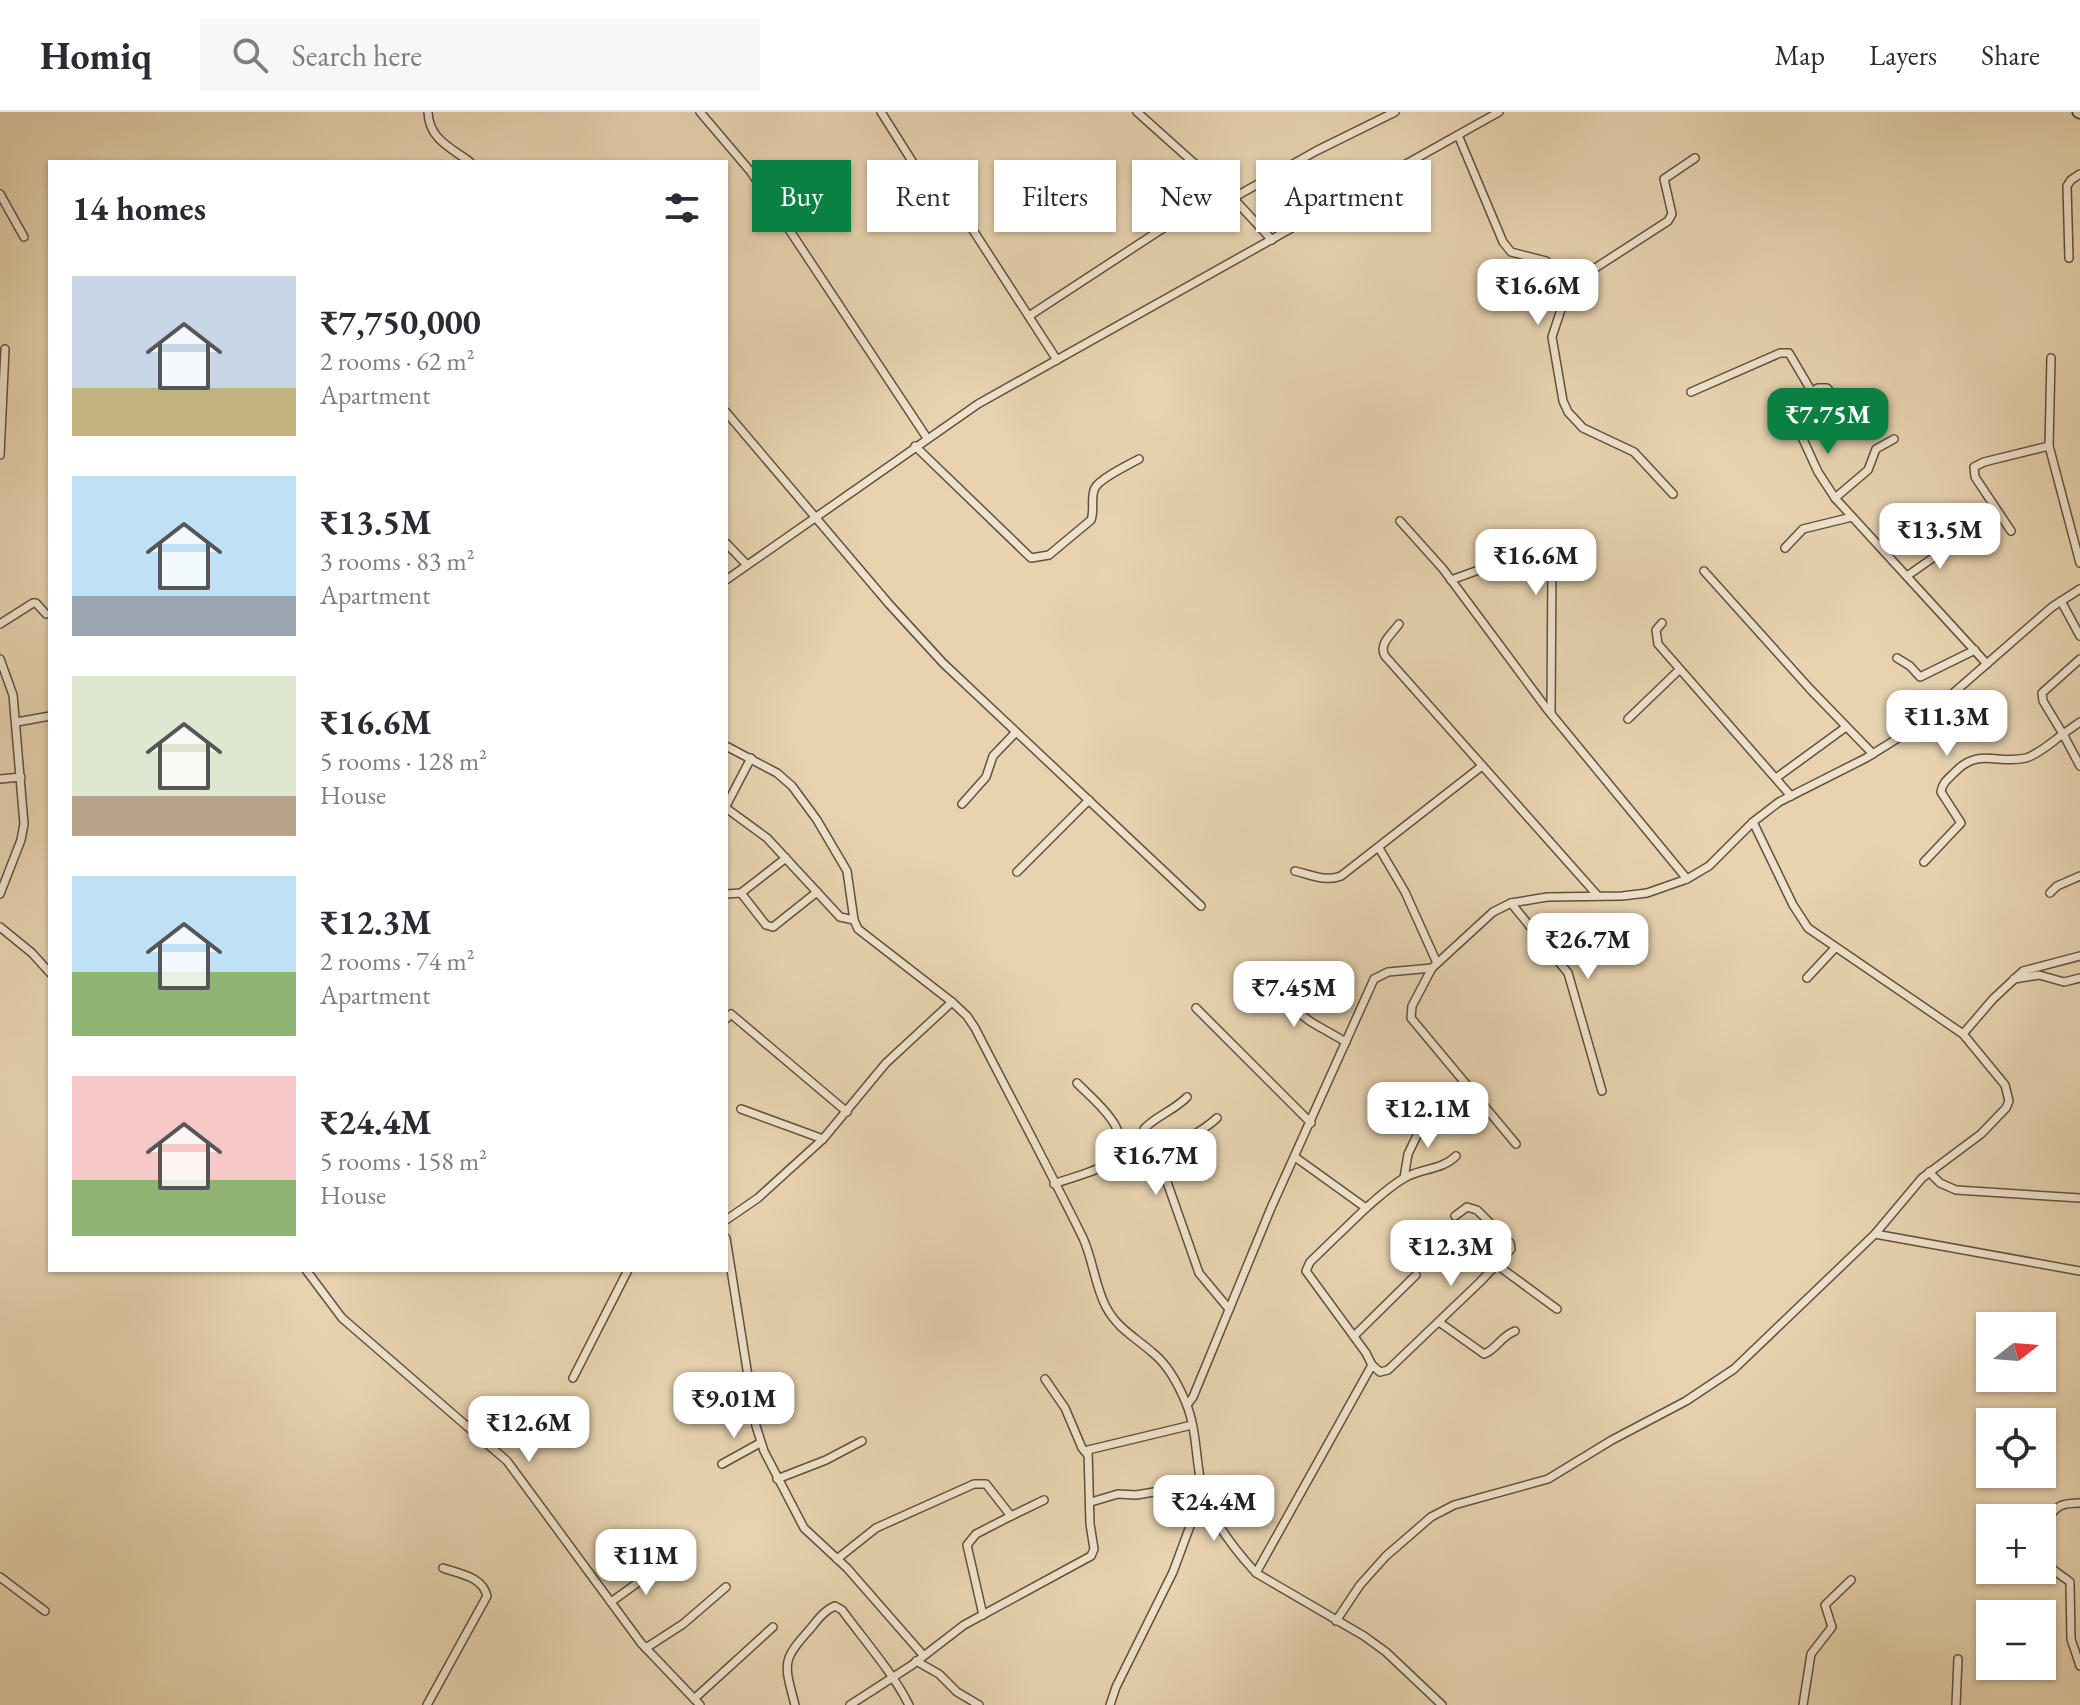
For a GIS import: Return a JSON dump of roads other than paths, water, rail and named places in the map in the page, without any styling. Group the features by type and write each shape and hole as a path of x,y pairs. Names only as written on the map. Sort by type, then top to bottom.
{"street":[{"path":"428,112 430,129 437,138 467,160"},
{"path":"700,112 751,172 927,438"},
{"path":"881,112 917,169 969,224 1057,360"},
{"path":"1137,112 1191,160"},
{"path":"1240,194 1316,151 1395,112"},
{"path":"728,579 978,404 1499,112"},
{"path":"1458,135 1503,242 1511,252 1546,261 1569,285"},
{"path":"1673,494 1634,452 1583,428 1568,412 1563,401 1552,337 1569,285 1671,218 1664,179 1695,158"},
{"path":"2069,258 2067,186 2080,174"},
{"path":"0,194 24,237"},
{"path":"1240,206 1272,240"},
{"path":"1029,316 1157,232"},
{"path":"0,455 5,349"},
{"path":"1691,392 1785,352 1791,355 1812,392"},
{"path":"2051,358 2049,446 2080,563"},
{"path":"1852,416 1827,388 1818,388 1792,406 1788,413 1835,498 1987,664"},
{"path":"728,414 943,663 1201,906"},
{"path":"1835,498 1868,470 1880,446 1894,439"},
{"path":"915,446 1024,554 1037,559 1049,555 1091,520 1094,512 1093,492 1097,484 1139,459"},
{"path":"2011,531 1975,477 1974,467 2049,446"},
{"path":"1785,548 1803,529 1852,517"},
{"path":"1400,521 1451,580 1551,713 1687,879"},
{"path":"1907,576 1957,541"},
{"path":"728,545 747,565"},
{"path":"1451,580 1537,549 1547,550 1552,564 1551,713"},
{"path":"1704,571 1873,754"},
{"path":"1516,1144 1411,1018 1412,1006 1434,966 1493,912 1511,903 1547,897 1647,893 1687,879 1709,866 1765,811 1873,754 1911,730 2061,601 2080,589"},
{"path":"2061,601 2080,636"},
{"path":"0,624 33,603 46,614"},
{"path":"1662,623 1656,630 1656,639 1679,670 1791,796"},
{"path":"1399,624 1384,643 1383,652 1598,896"},
{"path":"1897,658 1920,677 1975,650"},
{"path":"0,659 10,681 17,722 24,824 0,894"},
{"path":"2080,659 2042,693 2043,701 2080,766"},
{"path":"1628,719 1679,670"},
{"path":"0,682 10,681"},
{"path":"17,722 48,716"},
{"path":"1924,862 1961,823 1941,792 1943,784 1958,768 1975,758 2023,759 2080,722"},
{"path":"1776,778 1846,727"},
{"path":"962,804 986,777 993,756 1016,732"},
{"path":"728,747 751,758 792,786 817,820 847,871 858,929 952,1002 975,1028 1084,1241 1101,1295 1113,1318 1122,1331 1165,1365 1187,1405 1202,1487 1211,1511 1223,1530 1256,1573 1364,1636 1386,1652 1442,1705"},
{"path":"728,803 751,758"},
{"path":"1295,871 1333,880 1349,872 1482,766"},
{"path":"0,779 21,777"},
{"path":"1017,872 1089,800"},
{"path":"728,809 767,838 840,917 854,920"},
{"path":"1336,1621 1360,1585 1386,1556 1431,1517 1454,1505 1548,1479 1612,1440 1686,1401 1734,1369 1875,1234 1929,1172 1981,1134 2006,1108 2009,1101 2005,1085 1963,1034 1808,928 1753,822"},
{"path":"1379,848 1405,892 1434,966"},
{"path":"728,894 741,893 786,858"},
{"path":"2050,893 2057,886 2080,876"},
{"path":"741,893 766,925 773,927 817,892"},
{"path":"1511,903 1568,973 1602,1091"},
{"path":"0,927 48,971"},
{"path":"1807,978 1835,948"},
{"path":"1963,1034 2012,980 2035,966 2080,956"},
{"path":"1187,1405 1368,988 1374,979 1388,972 1434,966"},
{"path":"2012,980 2039,975 2064,982 2080,978"},
{"path":"1262,985 1311,1022 1346,1042"},
{"path":"728,1219 758,1198 823,1139 886,1063 952,1002"},
{"path":"1196,1008 1311,1123"},
{"path":"728,1017 731,1014 847,1112"},
{"path":"1054,1184 1108,1163 1115,1156 1120,1140 1114,1122 1077,1083"},
{"path":"1187,1097 1177,1108 1146,1126 1145,1132 1158,1158 1199,1273 1229,1309"},
{"path":"741,1109 823,1139"},
{"path":"1404,1178 1408,1154 1426,1117"},
{"path":"1158,1158 1178,1141 1205,1129 1217,1118"},
{"path":"1455,1216 1472,1207 1510,1243 1511,1249 1439,1322 1385,1372 1380,1372 1307,1277 1306,1271 1310,1262 1366,1208 1404,1178 1422,1170 1444,1166 1456,1156"},
{"path":"1295,1157 1366,1208"},
{"path":"1929,1172 1940,1183 1956,1190 2080,1198"},
{"path":"1875,1234 2080,1271"},
{"path":"728,1250 760,1443 804,1528 837,1559 919,1658 957,1692 979,1705"},
{"path":"1497,1265 1557,1309"},
{"path":"308,1272 342,1318 507,1461 646,1648 697,1702 773,1627"},
{"path":"573,1378 627,1272"},
{"path":"1354,1336 1416,1275"},
{"path":"1439,1322 1484,1354 1505,1335 1515,1331"},
{"path":"1256,1573 1372,1365"},
{"path":"850,1705 954,1631 1091,1556 1094,1549 1087,1454 1065,1408 1045,1379"},
{"path":"1087,1454 1091,1448 1192,1425"},
{"path":"777,1479 826,1460 862,1441"},
{"path":"722,1464 760,1443"},
{"path":"837,1559 876,1528 978,1483 990,1487 1011,1516"},
{"path":"1091,1502 1118,1494 1136,1495 1202,1487"},
{"path":"1110,1705 1173,1572 1202,1487"},
{"path":"983,1615 967,1545 976,1534 1044,1500"},
{"path":"2080,1503 2065,1504 2054,1511 2043,1533 2042,1549 2045,1560 2070,1582 2071,1639 2080,1666"},
{"path":"611,1602 640,1581 650,1559"},
{"path":"427,1705 487,1596 485,1588 473,1578 443,1568"},
{"path":"0,1577 45,1611"},
{"path":"1803,1705 1811,1654 1832,1627 1825,1605 1851,1580"},
{"path":"646,1648 683,1624 726,1587"},
{"path":"795,1705 787,1672 789,1654 835,1606 842,1610 886,1672 893,1677 909,1705"},
{"path":"1956,1705 1958,1659"}]}
